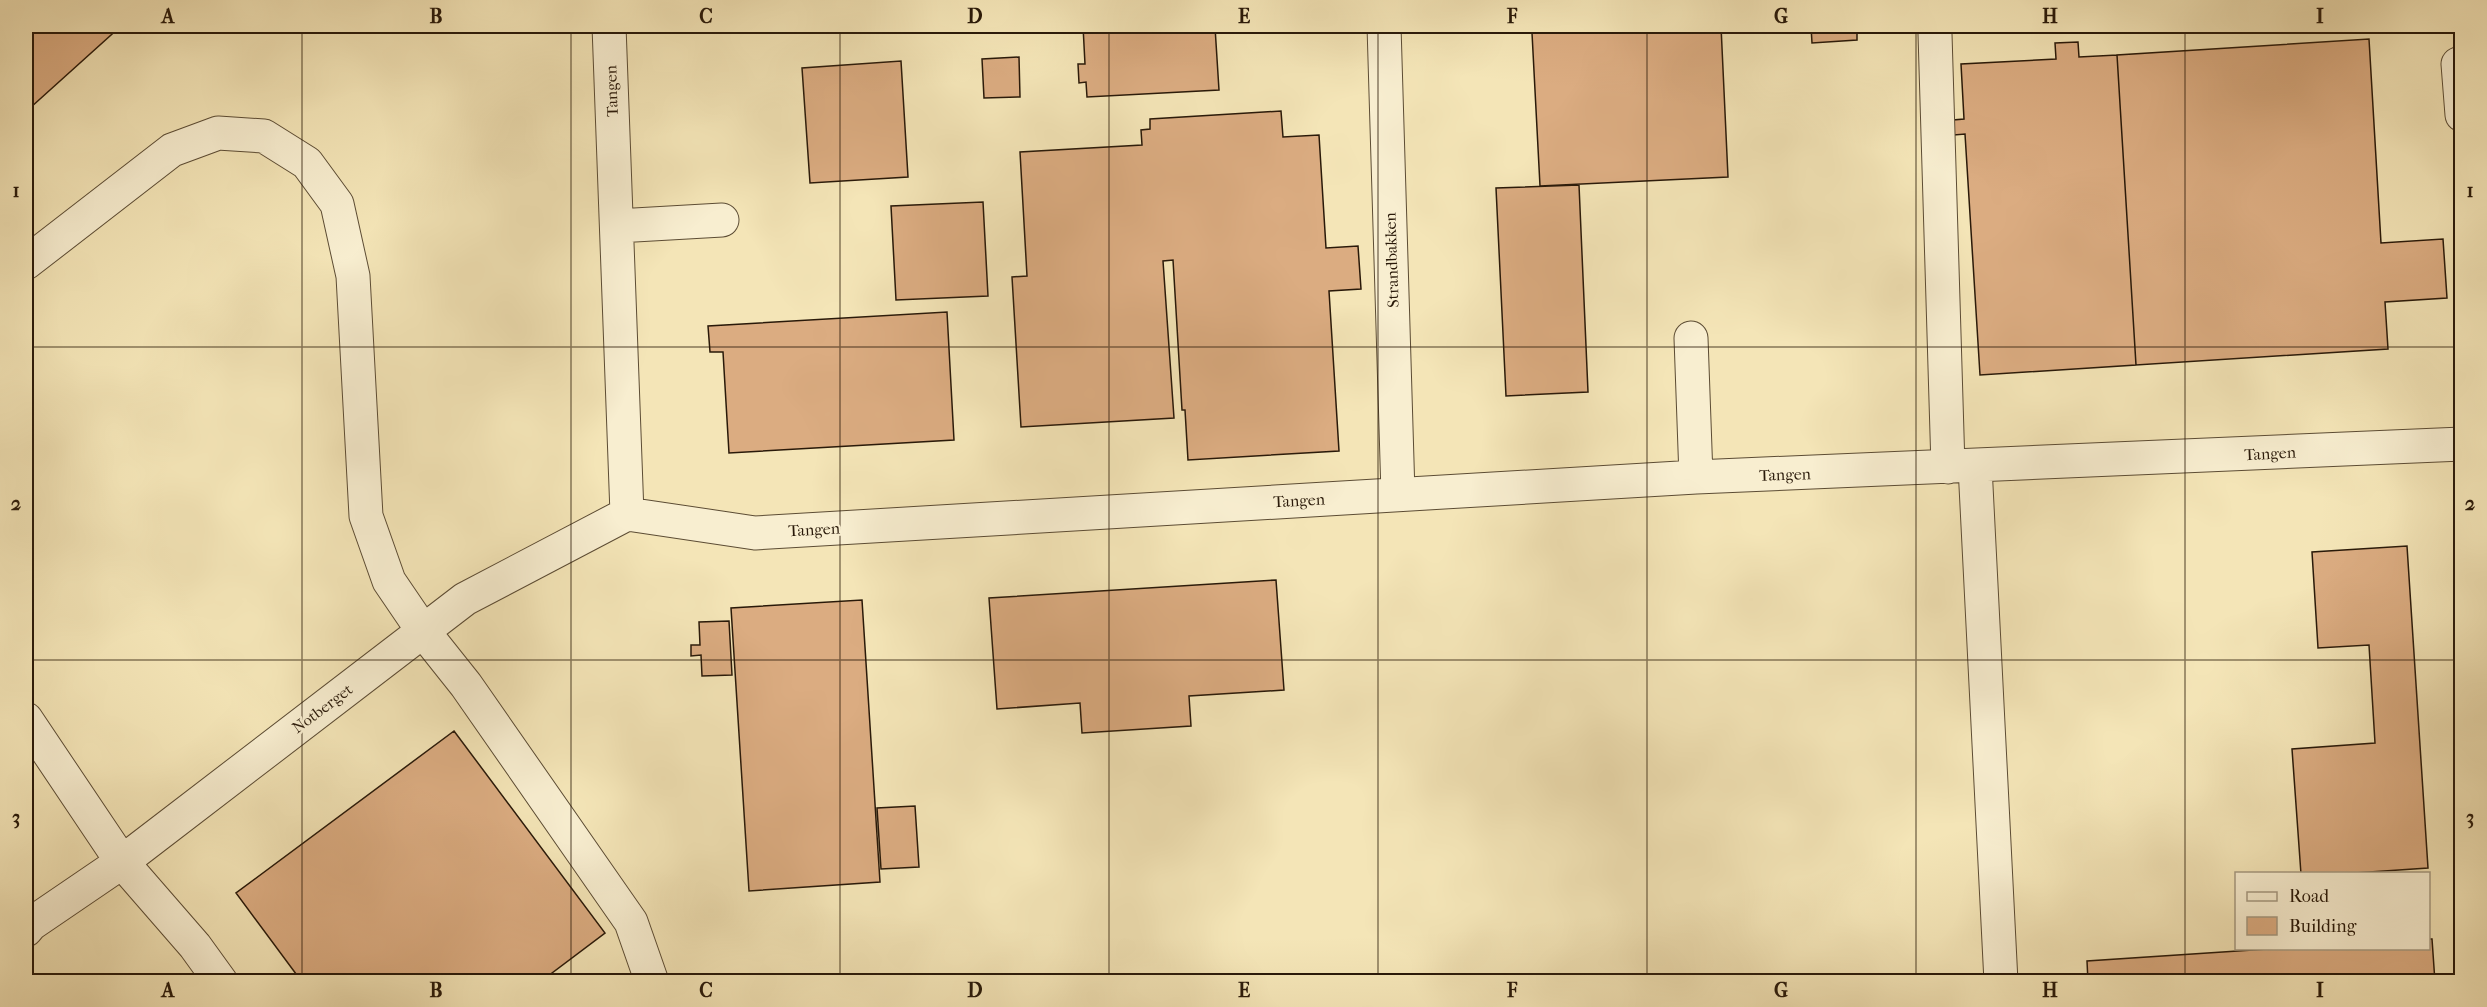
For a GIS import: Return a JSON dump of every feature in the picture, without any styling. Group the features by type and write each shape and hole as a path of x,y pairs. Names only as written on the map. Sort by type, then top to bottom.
{"street":[{"name":"Tangen","path":"609,26 627,514 755,533 1696,477 2462,444"},
{"name":"Strandbakken","path":"1384,26 1398,494"},
{"path":"1935,34 1962,467 2001,981"},
{"path":"2458,64 2462,115"},
{"path":"26,263 172,150 218,133 264,136 307,163 337,204 353,276 366,516 389,580 631,922 652,981"},
{"path":"616,226 722,220"},
{"path":"1691,338 1696,477"},
{"name":"Notberget","path":"27,926 122,862 465,599 627,514"},
{"path":"26,719 122,862 195,946 221,981"}],"building":[{"path":"26,26 121,26 30,108 26,104"},
{"path":"1083,26 1238,26 1215,27 1219,90 1087,97 1086,82 1079,83 1078,64 1085,64"},
{"path":"1721,26 1728,177 1540,186 1532,33"},
{"path":"1811,26 1857,26 1857,40 1812,43"},
{"path":"2369,39 2381,243 2443,239 2447,298 2385,302 2388,349 2136,365 2117,55"},
{"path":"2078,42 2079,57 2117,55 2136,365 1980,375 1965,134 1954,135 1953,120 1964,119 1961,64 2056,59 2055,43"},
{"path":"1019,57 1020,97 984,98 982,59"},
{"path":"901,61 908,177 810,183 802,68"},
{"path":"1281,111 1283,137 1319,135 1326,248 1358,246 1361,289 1329,291 1339,451 1188,460 1185,410 1182,410 1173,260 1163,261 1174,418 1021,427 1012,277 1027,276 1020,152 1142,145 1141,130 1150,129 1150,119"},
{"path":"1579,185 1588,392 1506,396 1496,188"},
{"path":"983,202 988,296 896,300 891,206"},
{"path":"947,312 954,440 729,453 723,352 710,352 708,326"},
{"path":"2407,546 2428,868 2369,872 2301,872 2292,749 2375,743 2369,645 2318,648 2312,552"},
{"path":"1276,580 1284,690 1189,696 1191,726 1082,733 1080,703 997,709 989,598"},
{"path":"862,600 880,882 749,891 731,608"},
{"path":"729,621 732,675 702,676 701,655 691,656 691,645 700,645 699,622"},
{"path":"454,731 605,933 540,982 302,982 236,893"},
{"path":"915,806 919,867 881,869 877,808"},
{"path":"2430,939 2432,939 2435,982 2088,982 2087,961 2253,950 2430,950"}]}
